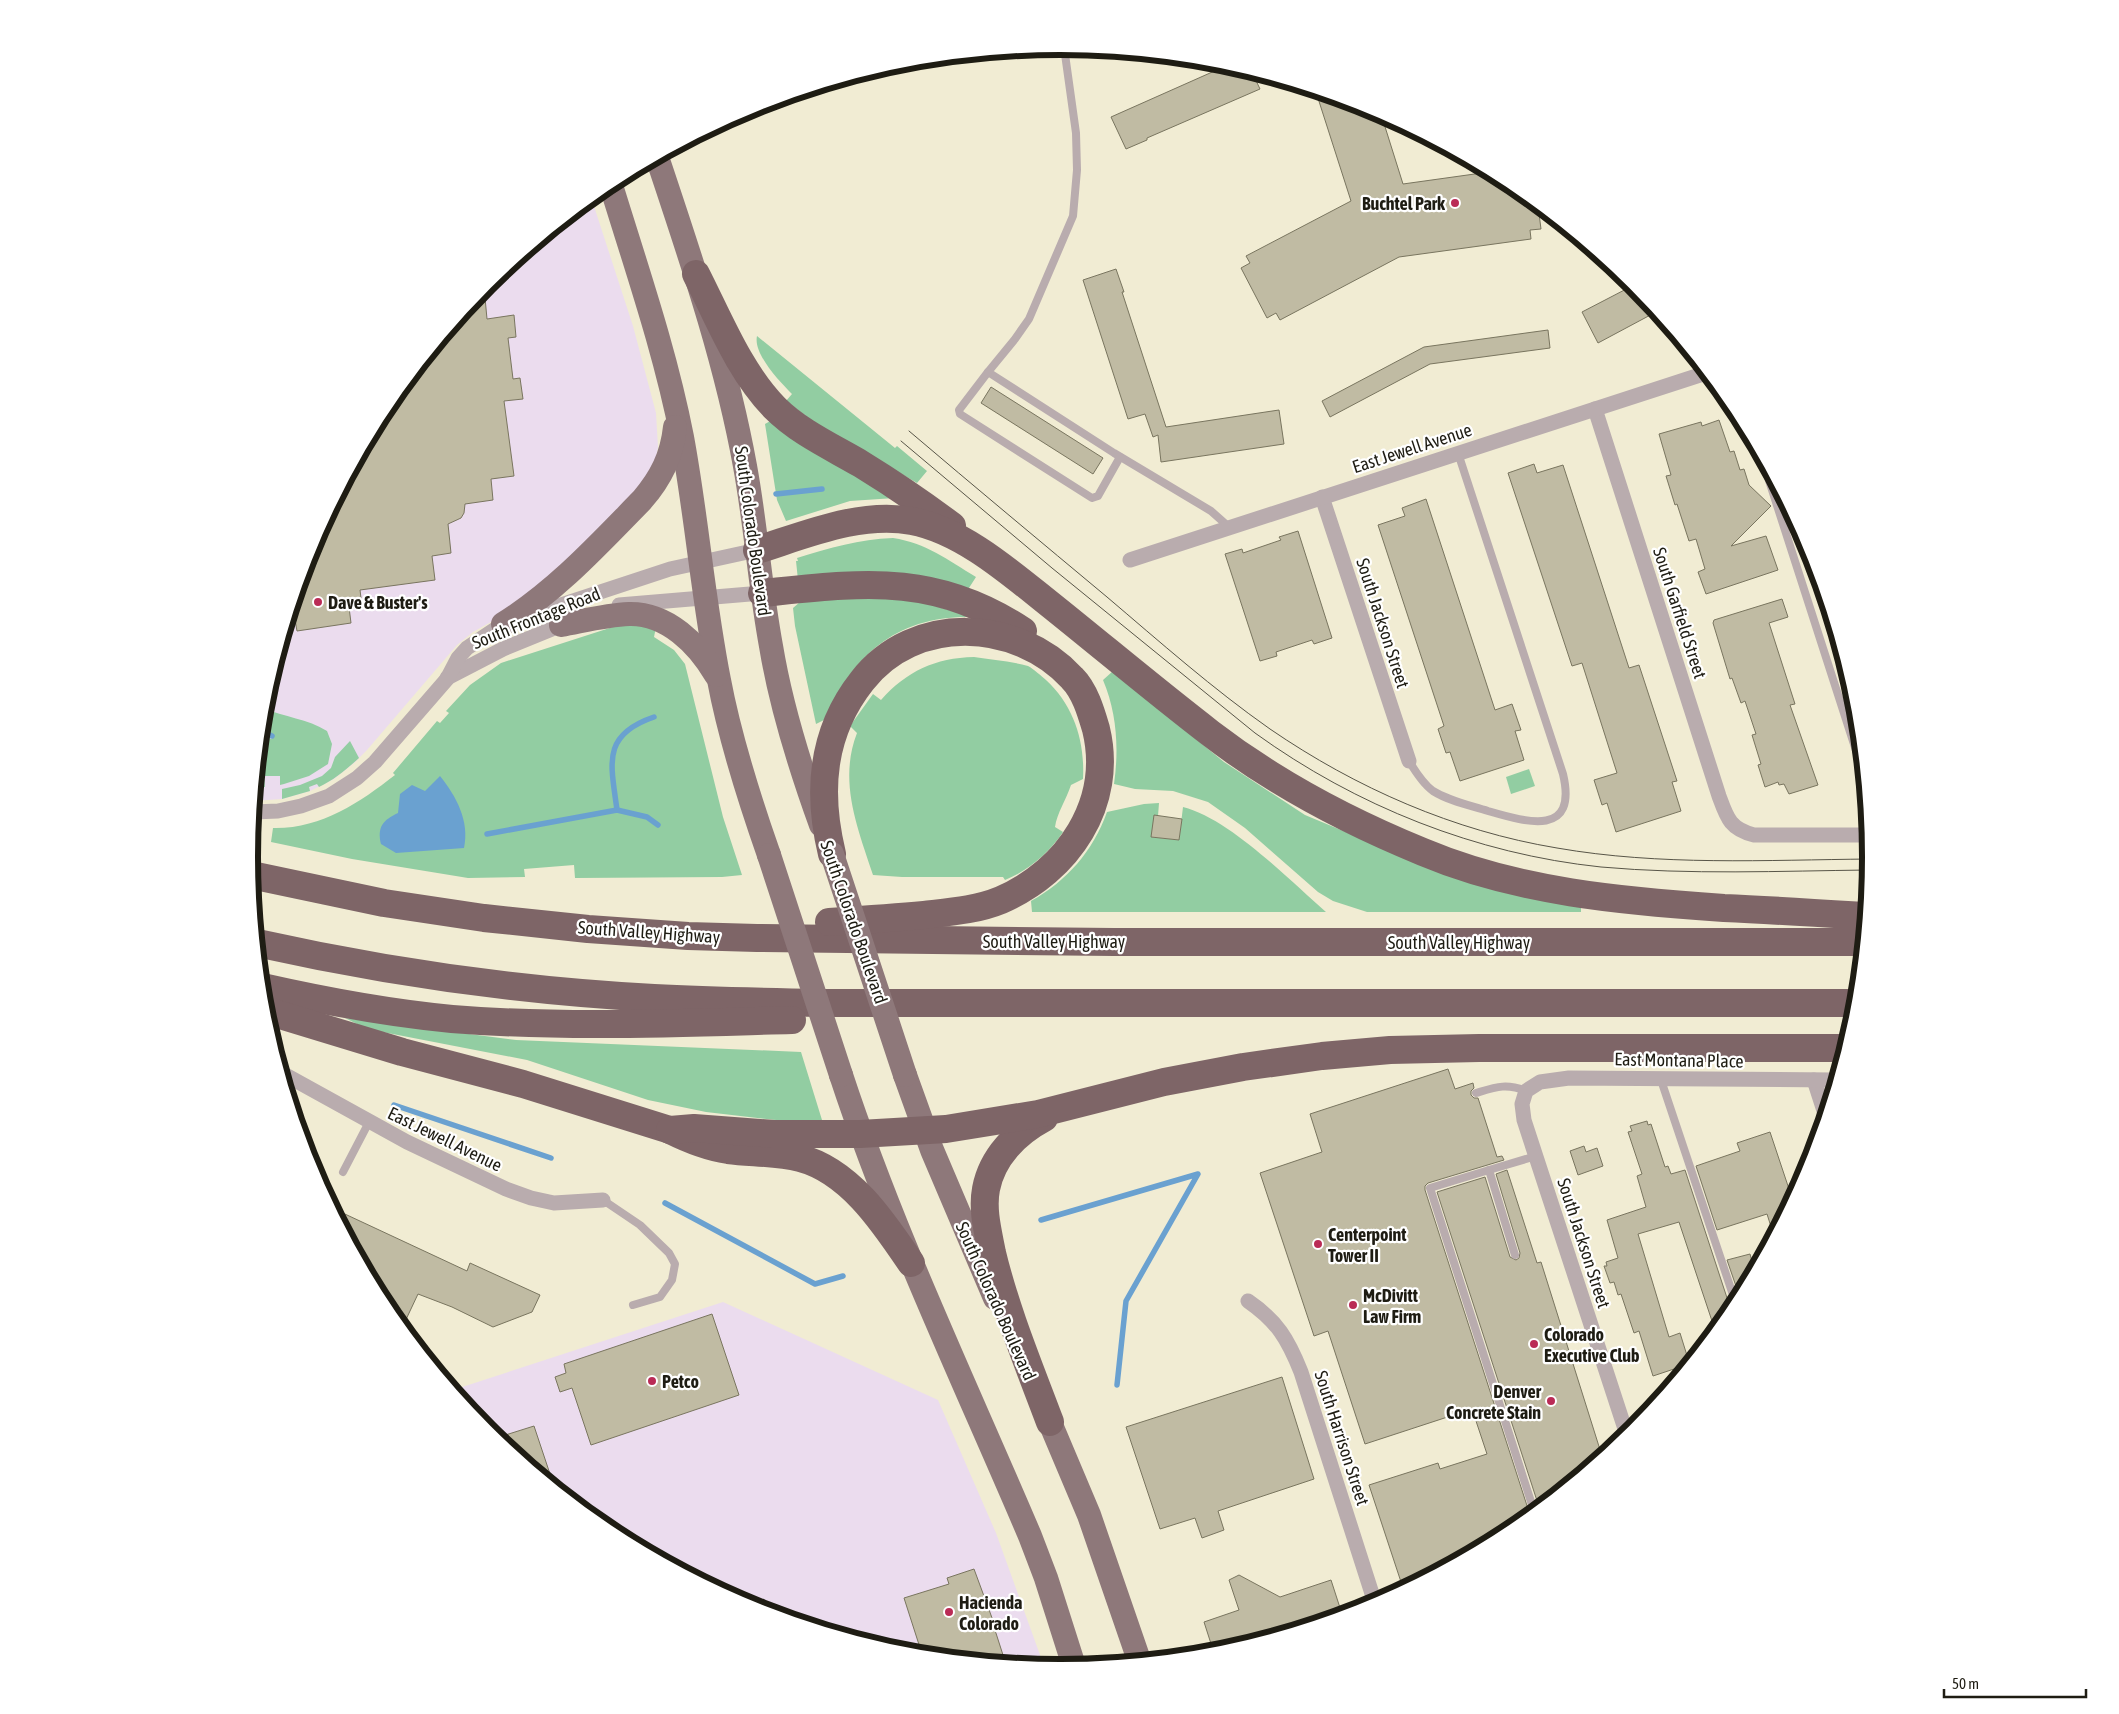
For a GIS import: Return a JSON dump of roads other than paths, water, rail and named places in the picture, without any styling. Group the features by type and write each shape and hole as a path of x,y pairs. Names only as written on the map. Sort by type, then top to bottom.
{"highway":[{"path":"696,274 745,368 776,409 807,433 884,478 929,508 956,528 999,566"},
{"path":"756,550 840,525 893,519 912,520 947,533 966,542 999,566 1213,735 1259,768 1338,814 1426,854 1484,874 1579,894 1631,900 1859,916"},
{"path":"620,932 868,920 942,913 985,906 1024,889 1046,873 1068,851 1085,825 1095,797 1099,760 1097,733 1088,705 1073,679 1056,658 1043,646 1014,626 969,602 945,594 902,586 874,584 762,593"},
{"path":"832,854 825,827 823,803 824,776 830,745 840,717 856,688 876,664 892,652 910,643 945,632 983,631 1018,640 1034,648 1047,656 1073,679"},
{"name":"South Valley Highway","path":"258,877 341,895 432,910 544,925 620,932 756,938 1094,942 1857,942"},
{"path":"262,944 394,969 472,981 573,992 654,998 824,1003 1848,1003"},
{"path":"269,988 409,1014 487,1021 561,1024 986,1015 1198,1003"},
{"path":"273,1013 402,1052 515,1082 670,1130 691,1140 727,1150 791,1156 813,1163 840,1179 862,1198 881,1219 911,1264"},
{"path":"670,1130 694,1128 774,1134 860,1134 925,1131 985,1124 1038,1114 1164,1082 1251,1065 1390,1050 1479,1048 1838,1048"},
{"path":"1050,1422 1013,1325 997,1273 985,1212 986,1190 998,1158 1013,1139 1025,1129 1054,1114 1103,1098"}],"main road":[{"name":"South Colorado Boulevard","path":"659,162 696,274 732,401 745,466 771,648 804,778 832,854 925,1131 963,1226 1050,1422 1098,1540 1137,1655"},
{"path":"613,191 647,300 676,408 693,500 705,597 719,679 740,764 860,1134 911,1264 1030,1536 1046,1578 1069,1659"},
{"path":"503,624 546,594 625,518 652,489 662,473 672,449 676,408"},
{"path":"561,625 630,614 658,619 670,625 689,641 719,679"}],"street":[{"name":"East Jewell Avenue","path":"1130,560 1700,375"},
{"name":"South Garfield Street","path":"1595,409 1719,796 1734,827 1745,833 1766,835 1861,835"},
{"name":"South Jackson Street","path":"1322,497 1409,761"},
{"name":"South Frontage Road","path":"259,812 278,811 302,806 329,796 357,778 380,757 447,678 458,658 467,648 503,624 670,569 756,550"},
{"name":"South Frontage Road","path":"447,678 503,649 596,611 621,605 762,593"},
{"name":"East Jewell Avenue","path":"288,1077 369,1122 479,1178 531,1198 554,1203 603,1200"},
{"name":"East Montana Place","path":"1526,1091 1540,1082 1554,1079 1830,1080"},
{"path":"1814,1080 1822,1105"},
{"name":"South Jackson Street","path":"1526,1091 1523,1097 1522,1111 1624,1427"},
{"name":"South Harrison Street","path":"1248,1301 1276,1324 1291,1346 1372,1595"}],"lane":[{"path":"1065,55 1076,133 1078,170 1073,216 1029,319 960,410 960,414 1092,498 1098,496 1120,457"},
{"path":"988,372 1120,457 1211,510 1229,527"},
{"path":"1409,761 1422,780 1433,791 1451,800 1511,818 1542,822 1553,818 1564,804 1567,789 1563,774 1458,453"},
{"path":"1771,488 1853,742"},
{"path":"1661,1080 1732,1293"},
{"path":"1476,1093 1498,1086 1513,1086 1526,1091"},
{"path":"343,1172 369,1122"},
{"path":"1532,1505 1430,1188 1536,1156"},
{"path":"1490,1170 1515,1255"},
{"path":"603,1200 640,1225 670,1253 675,1264 672,1280 660,1297 633,1305"}],"water":[{"path":"440,776 460,809 465,828 464,848 396,853 381,844 380,833 382,825 388,818 398,813 400,794 412,785 425,791"}],"waterway":[{"path":"776,494 822,489"},
{"path":"617,810 612,765 613,753 617,742 637,724 654,717"},
{"path":"267,734 272,736"},
{"path":"487,834 617,810 647,817 658,825"},
{"path":"394,1105 551,1158"},
{"path":"1041,1220 1198,1174 1126,1301 1117,1385"},
{"path":"665,1203 815,1284 843,1276"}],"tram line":[{"path":"909,431 1228,698 1270,729 1303,750 1371,788 1407,804 1481,831 1557,848 1596,854 1713,861 1862,859"},
{"path":"901,441 1052,568 1255,733 1334,783 1376,804 1463,838 1508,851 1554,861 1601,867 1701,872 1861,870"}],"place":[{"name":"Buchtel Park","path":"1455,203"},
{"name":"Dave & Buster's","path":"318,602"},
{"name":"Centerpoint Tower II","path":"1318,1244"},
{"name":"McDivitt Law Firm","path":"1353,1305"},
{"name":"Colorado Executive Club","path":"1534,1344"},
{"name":"Petco","path":"652,1381"},
{"name":"Denver Concrete Stain","path":"1551,1401"},
{"name":"Hacienda Colorado","path":"949,1612"}]}
